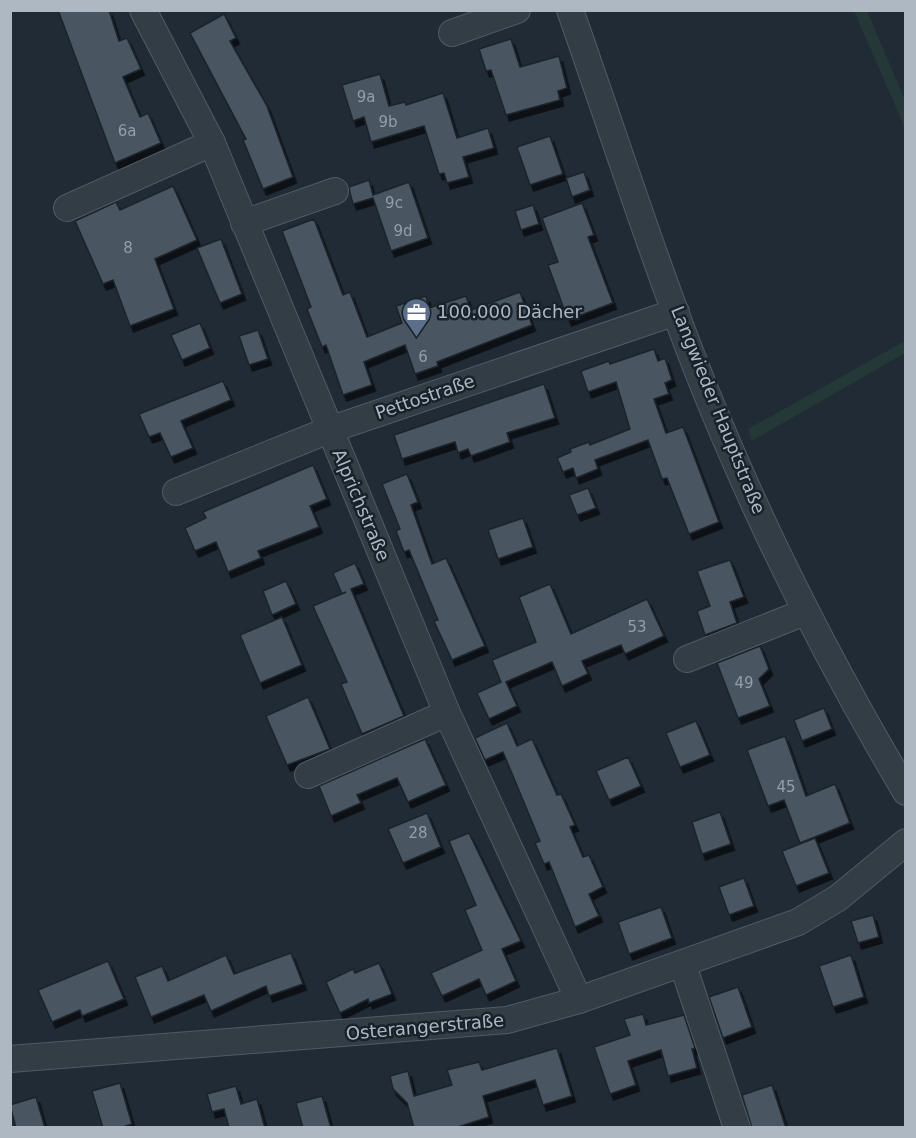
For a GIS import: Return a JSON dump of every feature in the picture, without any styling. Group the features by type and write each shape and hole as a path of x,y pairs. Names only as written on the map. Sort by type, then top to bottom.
{"street":[{"name":"Alprichstraße","path":"143,10 212,143 447,713 579,1000"},
{"path":"452,33 518,10"},
{"name":"Langwieder Hauptstraße","path":"570,10 676,312 730,448 805,612 906,792"},
{"path":"67,208 212,143"},
{"path":"244,223 335,191"},
{"name":"Pettostraße","path":"176,492 329,430 676,312"},
{"path":"687,659 805,612"},
{"path":"308,775 447,713"},
{"name":"Osterangerstraße","path":"10,1059 482,1024 507,1020 579,1000 798,922 838,898 906,842"},
{"path":"682,965 737,1128"}],"green space":[{"path":"854,11 867,11 905,100 905,128"},
{"path":"905,341 905,353 752,441 748,429"}],"building":[{"path":"58,10 109,10 119,41 127,38 141,69 123,77 140,117 148,113 161,143 115,163"},
{"path":"224,14 236,38 230,41 267,106 293,177 263,189 243,140 246,139 190,33"},
{"path":"511,39 520,67 559,56 567,88 558,91 560,100 506,115 491,70 486,71 479,49"},
{"path":"380,74 389,106 405,102 406,105 443,93 457,138 488,128 494,148 463,157 469,177 447,183 444,173 439,174 424,126 371,142 364,117 353,121 342,85"},
{"path":"550,136 563,174 530,185 517,147"},
{"path":"584,172 590,190 572,197 566,178"},
{"path":"369,180 373,195 409,182 428,238 391,251 373,198 353,204 349,187"},
{"path":"173,186 197,240 155,259 174,309 130,326 113,280 103,284 75,221 116,202 120,210"},
{"path":"582,203 594,235 588,237 613,303 568,320 548,265 558,262 542,218"},
{"path":"533,205 539,224 521,230 515,211"},
{"path":"314,219 343,295 350,292 367,337 402,323 396,306 426,296 429,308 466,296 471,310 520,292 532,325 437,362 438,366 415,374 405,345 364,362 372,385 343,395 326,345 322,347 307,309 311,307 282,231"},
{"path":"221,239 242,294 220,303 197,248"},
{"path":"200,323 210,348 182,360 171,335"},
{"path":"258,330 268,359 249,365 239,336"},
{"path":"654,349 658,361 665,358 672,380 665,383 669,394 654,399 666,433 683,427 719,522 689,534 667,478 662,479 648,440 595,460 598,469 576,478 573,468 563,472 557,458 571,452 570,449 589,442 590,445 630,429 616,382 588,392 581,371"},
{"path":"223,381 231,400 181,421 193,448 171,457 160,433 149,437 139,414"},
{"path":"544,384 555,418 507,433 510,442 471,456 468,449 458,453 455,442 402,459 394,435"},
{"path":"313,465 327,499 310,506 319,527 258,551 261,558 228,572 216,542 195,551 185,528 206,518 203,512"},
{"path":"407,474 418,502 411,505 432,564 446,558 485,646 452,660 434,621 438,620 409,550 404,552 396,531 400,529 382,484"},
{"path":"588,488 596,508 577,515 569,495"},
{"path":"523,518 533,547 498,559 488,530"},
{"path":"730,560 744,597 730,602 737,623 705,635 697,611 710,606 697,571"},
{"path":"355,563 364,584 351,589 404,716 362,734 341,684 347,682 313,606 342,594 333,573"},
{"path":"286,581 296,604 272,615 263,591"},
{"path":"550,584 571,634 647,599 664,636 625,654 621,645 582,661 588,674 562,686 552,662 506,682 517,706 489,719 477,693 501,682 492,660 536,642 519,597"},
{"path":"282,617 302,665 260,683 240,635"},
{"path":"760,646 769,669 759,679 770,706 738,718 717,663"},
{"path":"308,697 330,749 287,765 266,716"},
{"path":"824,708 832,729 802,741 794,720"},
{"path":"696,721 710,755 680,767 666,733"},
{"path":"507,723 517,746 532,739 557,795 561,794 575,825 570,827 583,857 589,855 603,887 589,894 599,916 575,927 549,862 544,864 535,843 540,841 503,752 485,760 475,738"},
{"path":"785,736 806,796 835,784 850,823 800,843 784,800 768,806 747,750"},
{"path":"425,739 446,785 408,802 397,778 357,795 361,803 331,816 319,786"},
{"path":"628,757 641,786 609,800 596,771"},
{"path":"720,812 731,844 702,854 692,822"},
{"path":"427,813 441,847 403,863 388,829"},
{"path":"469,833 521,941 502,949 516,981 486,995 479,979 442,996 431,973 482,950 465,910 476,905 449,841"},
{"path":"815,838 829,873 796,886 782,851"},
{"path":"744,878 754,906 729,915 719,887"},
{"path":"661,907 672,938 629,954 618,922"},
{"path":"873,915 879,937 858,943 851,921"},
{"path":"291,953 303,984 269,996 266,986 211,1011 204,995 151,1017 135,977 162,966 168,981 226,955 234,974"},
{"path":"851,955 864,997 833,1007 819,966"},
{"path":"108,961 124,999 82,1016 80,1010 52,1022 38,990"},
{"path":"379,963 392,994 369,1003 368,999 340,1013 326,982 353,969 355,973"},
{"path":"738,987 752,1027 723,1038 709,997"},
{"path":"643,1014 646,1025 684,1015 695,1048 692,1049 697,1068 668,1076 661,1050 628,1061 636,1085 610,1094 594,1047 630,1035 624,1019"},
{"path":"557,1048 572,1096 543,1105 535,1080 483,1096 489,1117 455,1128 414,1128 407,1103 393,1089 390,1076 408,1071 414,1096 452,1085 447,1070 479,1062 482,1070"},
{"path":"120,1083 132,1124 120,1128 103,1128 92,1091"},
{"path":"772,1085 786,1128 752,1128 742,1095"},
{"path":"236,1086 241,1104 257,1099 265,1128 229,1128 224,1109 212,1112 207,1094"},
{"path":"322,1096 331,1128 303,1128 296,1103"},
{"path":"36,1097 45,1128 16,1128 10,1105"}],"place":[{"name":"100.000 Dächer","path":"416,338"}]}
